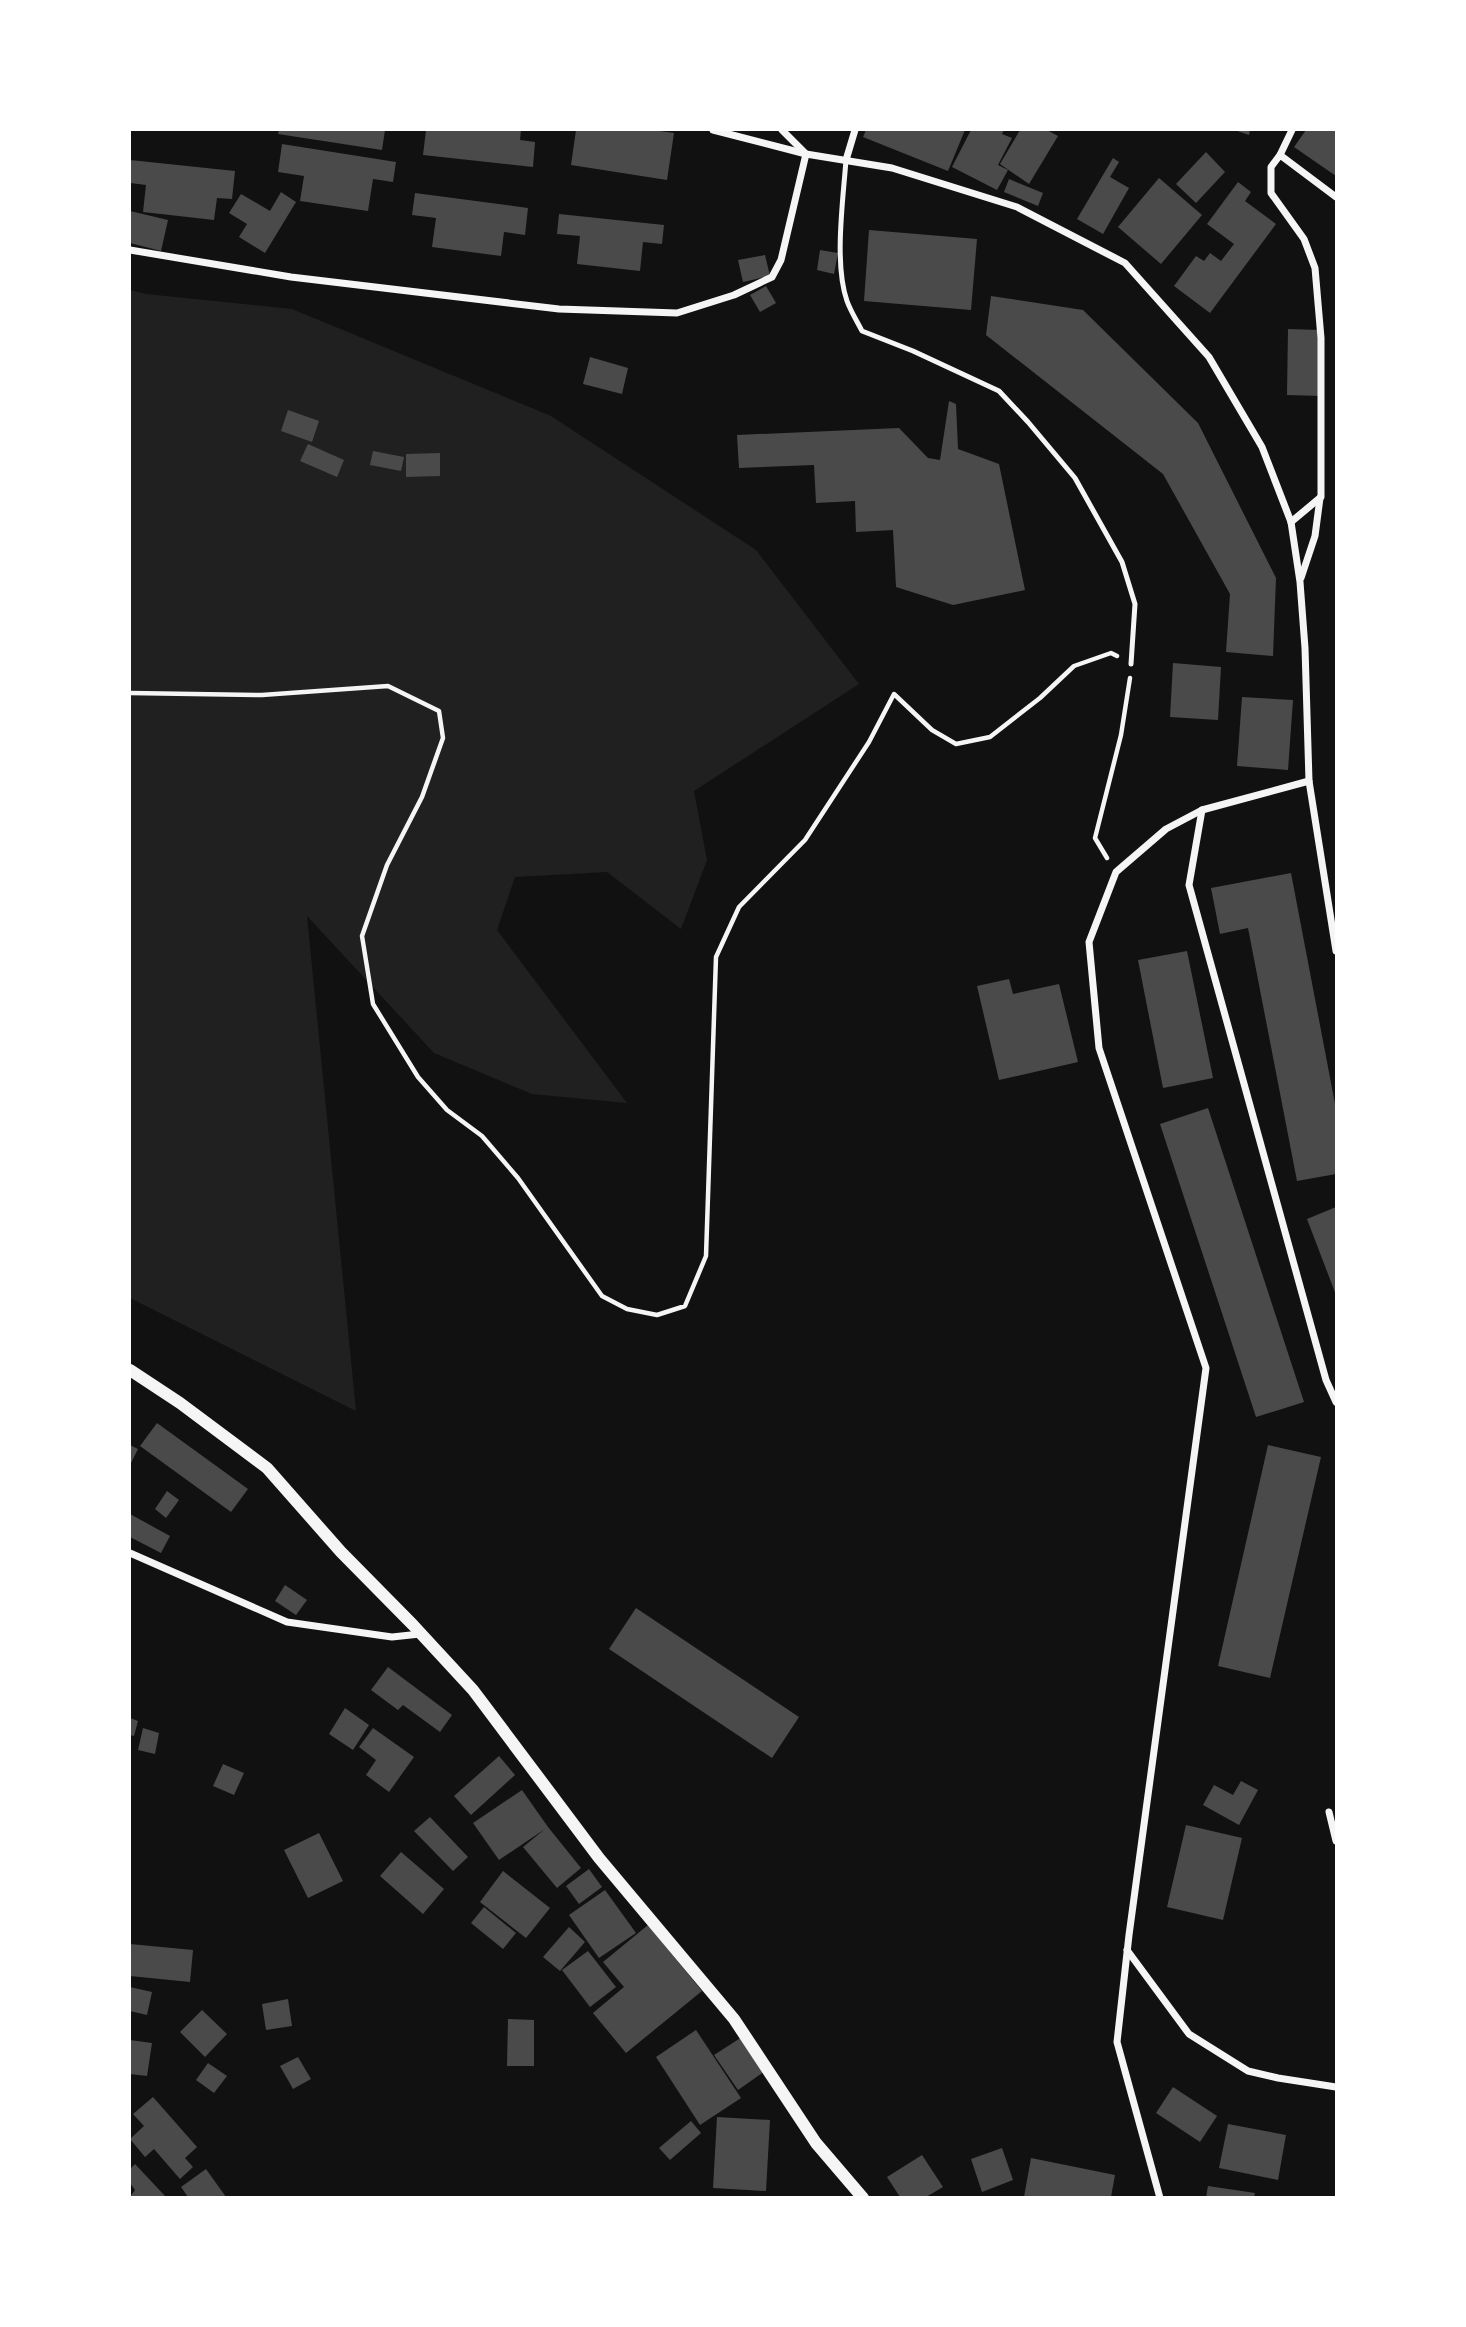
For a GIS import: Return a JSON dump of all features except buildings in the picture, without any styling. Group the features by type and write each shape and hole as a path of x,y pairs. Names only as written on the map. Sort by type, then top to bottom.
{"street":[{"path":"713,130 806,154 892,168 1017,207 1125,263 1209,357 1262,447 1291,522 1300,582 1305,648 1310,781 1336,951"},
{"path":"782,130 806,154"},
{"path":"846,160 855,130"},
{"path":"1292,130 1271,167 1271,193 1304,239 1315,268 1321,338 1321,497 1315,536 1300,582"},
{"path":"130,250 291,277 559,309 677,313 734,295 772,277 781,260 806,154"},
{"path":"1280,155 1336,197"},
{"path":"1291,522 1321,497"},
{"path":"1160,2197 1117,2042 1127,1950 1206,1368 1099,1048 1089,942 1116,872 1166,829 1202,810 1310,781"},
{"path":"1202,810 1189,886 1326,1380 1336,1402"},
{"path":"130,1370 180,1403 267,1468 341,1552 472,1690 599,1858 734,2019 816,2143 863,2197"},
{"path":"130,1553 287,1622 392,1637 421,1634"},
{"path":"1329,1812 1336,1841"},
{"path":"1127,1950 1189,2034 1248,2071 1336,2087"}],"lane":[{"path":"846,160 842,273 847,301 862,331 913,351 999,391 1075,478 1122,562 1132,594 1135,604 1131,664"}],"path":[{"path":"130,693 262,695 388,686 439,711 443,738 422,797 387,865 362,936 373,1004 418,1077 447,1110 482,1136 518,1178 602,1296 627,1309 657,1315 685,1306 706,1256 716,957 739,907 805,840 869,742 894,694 932,730 956,744 990,737 1040,698 1074,666 1111,653 1131,664 1121,735 1095,838 1116,872"}],"shaded area":[{"path":"130,290 146,294 292,309 551,416 756,550 859,684 694,791 707,860 681,929 607,872 515,877 497,930 627,1103 532,1094 434,1053 307,916 356,1411 130,1298"}]}
